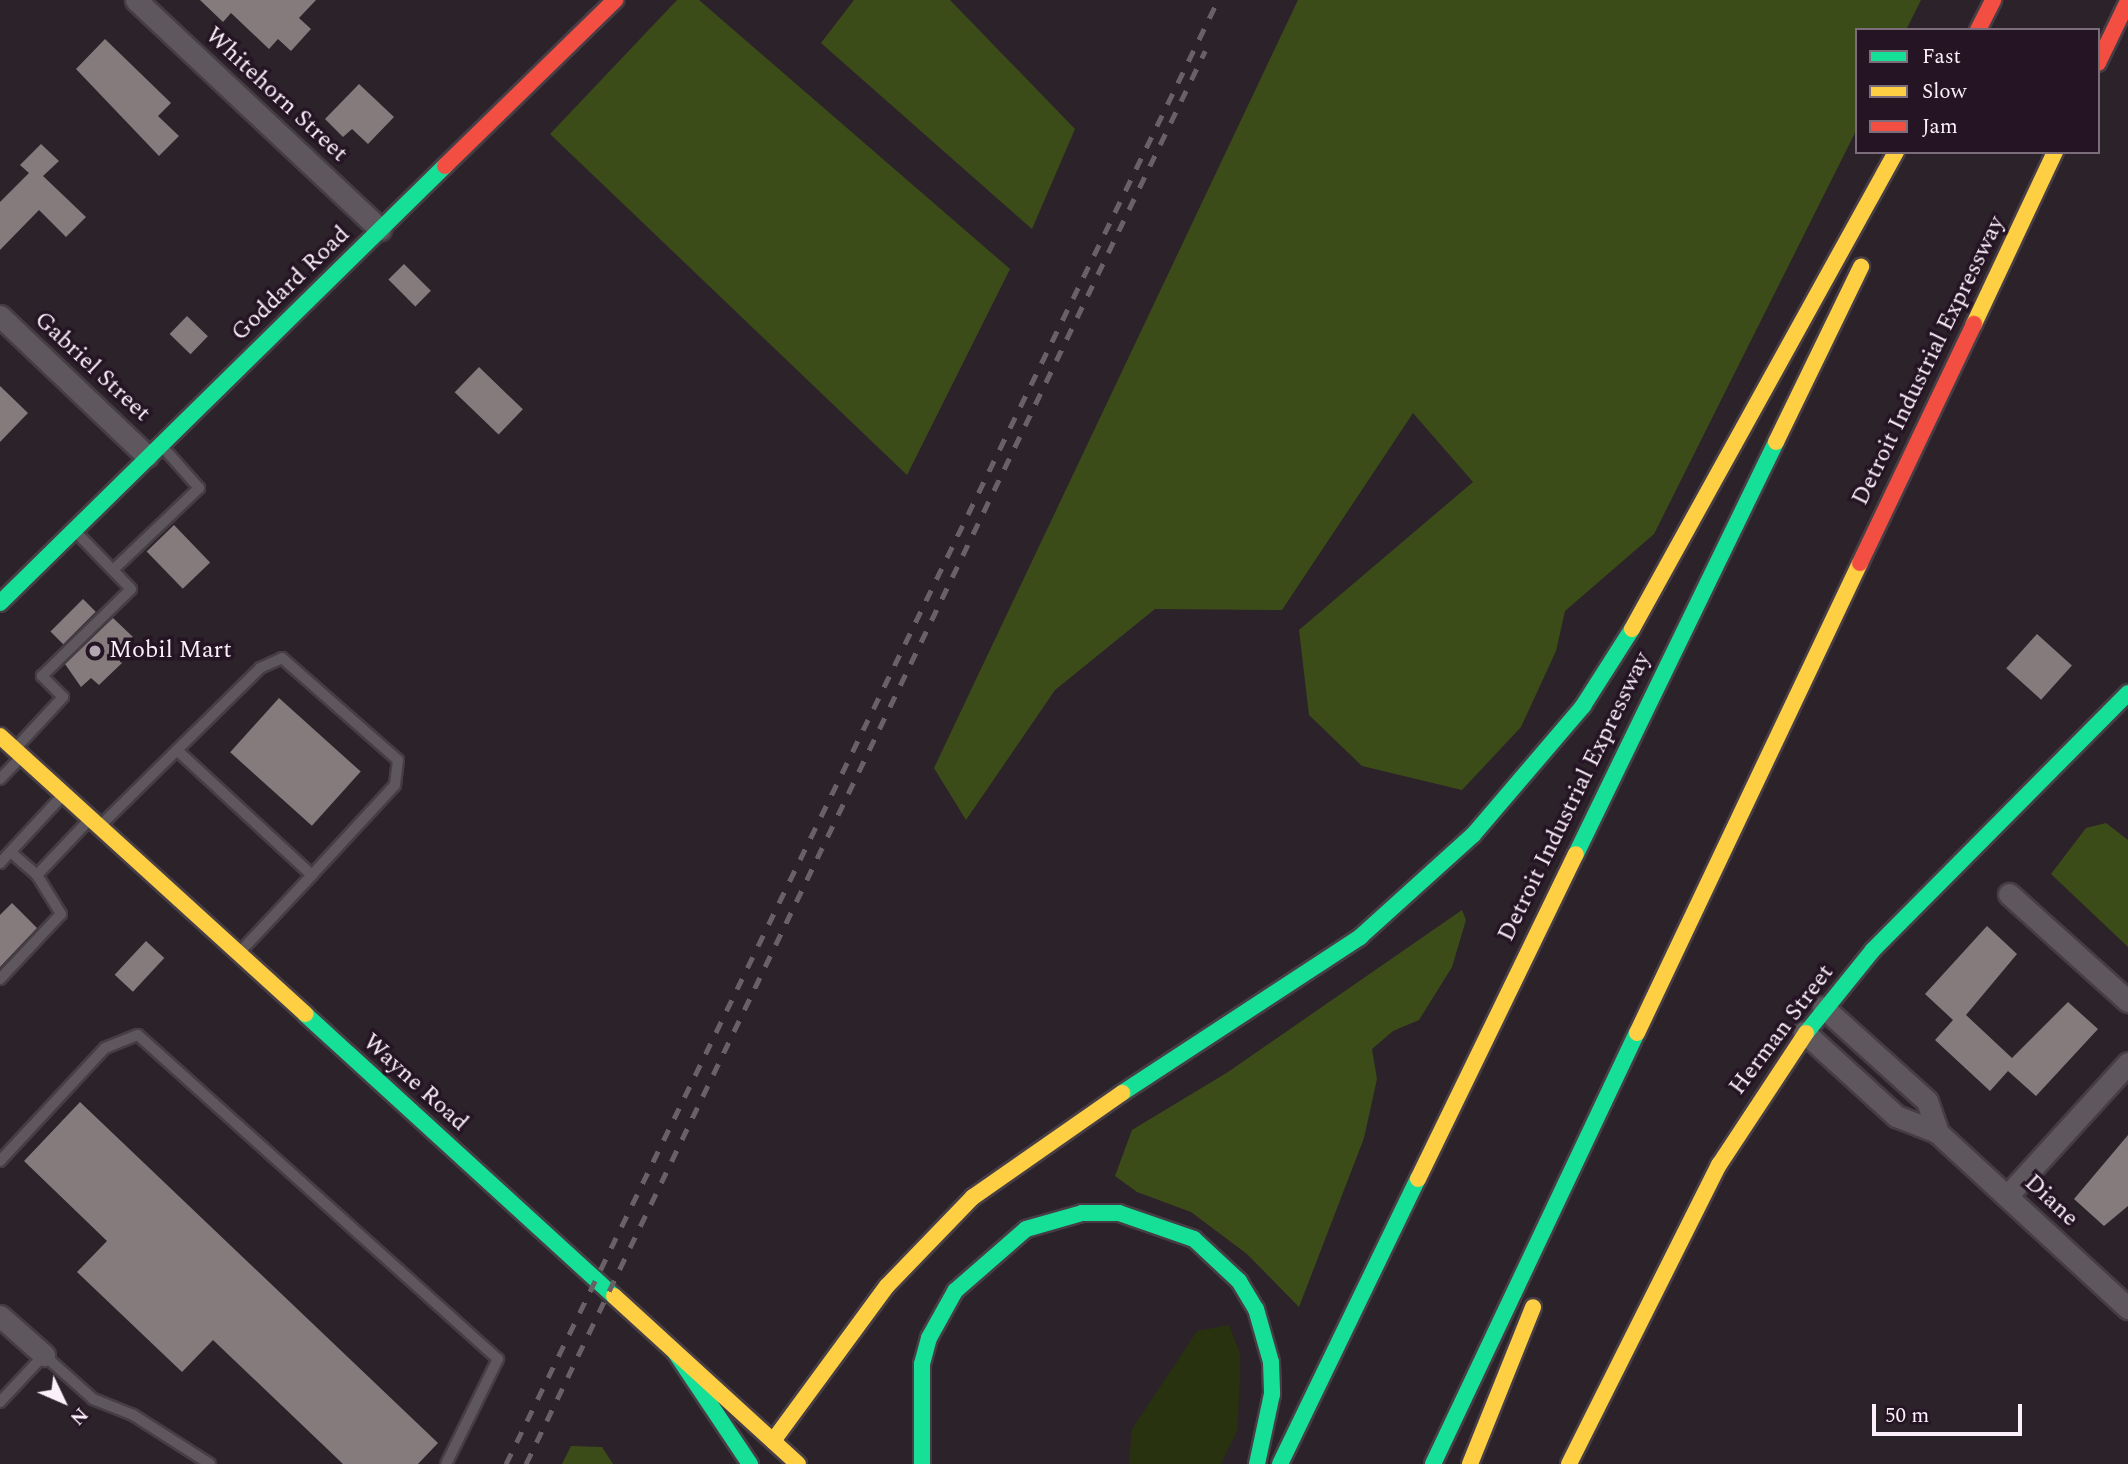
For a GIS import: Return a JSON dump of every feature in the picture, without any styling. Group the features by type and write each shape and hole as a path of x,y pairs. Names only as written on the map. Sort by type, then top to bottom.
{"main road":[{"path":"1960,28 1973,0"},
{"path":"1979,28 1993,0"},
{"path":"2100,59 2128,1"},
{"name":"Goddard Road","path":"0,603 609,2"},
{"path":"773,1441 887,1286 973,1197 1018,1161 1360,937 1464,844 1532,770 1583,706 1666,575 1895,154"},
{"name":"Detroit Industrial Expressway","path":"1433,1464 1671,954 2054,154"},
{"name":"Detroit Industrial Expressway","path":"1280,1464 1869,251"},
{"name":"Herman Street","path":"1569,1464 1719,1165 1804,1032 1824,1007 2128,693"},
{"name":"Wayne Road","path":"0,736 798,1464"},
{"path":"1626,1100 1671,954"},
{"path":"922,1464 918,1427 922,1364 933,1330 956,1291 998,1248 1026,1230 1082,1213 1119,1213 1194,1239 1239,1280 1256,1309 1271,1362 1272,1394 1257,1464"},
{"path":"1470,1464 1542,1286"},
{"path":"675,1352 750,1464"}],"street":[{"name":"Whitehorn Street","path":"136,0 380,229"},
{"name":"Gabriel Street","path":"0,316 154,450"},
{"path":"2009,894 2128,1001"},
{"name":"Diane","path":"1824,1007 1927,1101 1938,1133"},
{"name":"Diane","path":"1804,1032 1896,1116 1938,1133 2128,1308"},
{"path":"2007,1196 2128,1063"},
{"path":"0,1315 44,1355"}],"lane":[{"path":"113,570 199,488 154,450"},
{"path":"0,779 18,752 63,697 42,676 131,589 74,530"},
{"path":"37,875 153,769 179,752 260,668 282,658 389,749 398,760 395,785 238,953"},
{"path":"179,752 312,875"},
{"path":"0,863 64,794"},
{"path":"0,979 61,914 37,875 11,852"},
{"path":"0,1161 104,1048 138,1035 498,1359 446,1464"},
{"path":"0,1402 44,1355 93,1399 133,1415 210,1464"}],"green space":[{"path":"677,0 699,0 1010,269 907,475 550,134"},
{"path":"854,0 950,0 1075,129 1032,229 821,43"},
{"path":"1298,0 1921,0 1907,28 1855,28 1855,133 1654,534 1565,611 1556,651 1521,727 1462,790 1362,766 1309,715 1299,630 1473,482 1413,413 1282,610 1155,609 1055,690 966,820 934,768"},
{"path":"2106,823 2128,840 2128,947 2051,874 2086,828"},
{"path":"1462,910 1466,920 1452,967 1419,1020 1393,1031 1372,1049 1377,1079 1364,1138 1299,1307 1247,1254 1191,1212 1137,1192 1115,1176 1132,1130 1228,1072"},
{"path":"1229,1325 1240,1354 1240,1380 1237,1431 1221,1464 1129,1464 1132,1429 1197,1331"},
{"path":"571,1446 602,1447 613,1464 562,1464"}],"building":[{"path":"200,0 316,0 299,18 311,29 291,51 278,39 269,49 231,13 223,22"},
{"path":"105,39 171,103 158,116 179,136 159,156 76,69"},
{"path":"359,84 394,117 368,144 352,129 343,137 325,119"},
{"path":"41,144 59,161 43,176 86,217 66,237 39,210 0,250 0,202 29,173 20,165"},
{"path":"404,264 431,291 415,306 388,280"},
{"path":"187,316 208,336 190,354 170,334"},
{"path":"479,367 523,409 499,435 455,392"},
{"path":"0,386 28,413 0,442"},
{"path":"174,525 210,562 183,589 147,551"},
{"path":"83,599 96,612 63,644 50,632"},
{"path":"113,618 133,637 115,655 122,663 99,685 91,678 81,687 65,664"},
{"path":"2037,634 2072,665 2041,700 2006,668"},
{"path":"279,698 361,772 312,826 230,752"},
{"path":"12,903 37,928 0,967 0,915"},
{"path":"1987,926 2017,954 1966,1015 2012,1058 2068,1002 2098,1029 2036,1096 2008,1071 1990,1091 1935,1040 1953,1020 1925,994"},
{"path":"146,941 164,958 133,992 115,975"},
{"path":"80,1102 438,1443 418,1464 343,1464 213,1340 182,1372 77,1272 107,1241 24,1161"},
{"path":"2128,1135 2128,1206 2104,1226 2074,1199"}],"railway":[{"path":"506,1464 1218,0"},
{"path":"526,1464 1205,51"}],"traffic: fast":[{"path":"0,603 445,166"},
{"path":"1576,854 1776,442"},
{"path":"1122,1093 1360,937 1473,835 1583,706 1632,629"},
{"path":"1806,1033 1873,950 2128,693"},
{"path":"305,1014 614,1296"},
{"path":"1433,1464 1637,1033"},
{"path":"1280,1464 1418,1179"},
{"path":"922,1464 922,1364 929,1338 955,1291 1026,1229 1082,1213 1119,1213 1194,1239 1239,1281 1256,1309 1271,1362 1272,1394 1257,1464"},
{"path":"675,1352 750,1464"}],"traffic: slow":[{"path":"1632,629 1895,154"},
{"path":"1974,324 2054,154"},
{"path":"1776,442 1861,267"},
{"path":"1637,1033 1860,563"},
{"path":"0,736 305,1014"},
{"path":"1418,1179 1576,854"},
{"path":"1569,1464 1719,1165 1806,1033"},
{"path":"773,1441 887,1286 973,1197 1122,1093"},
{"path":"614,1296 798,1464"},
{"path":"1470,1464 1533,1307"}],"traffic: jam":[{"path":"445,166 615,0"},
{"path":"1979,28 1993,0"},
{"path":"2100,59 2128,1"},
{"path":"1860,563 1974,324"}],"place":[{"name":"Mobil Mart","path":"95,651"}]}
